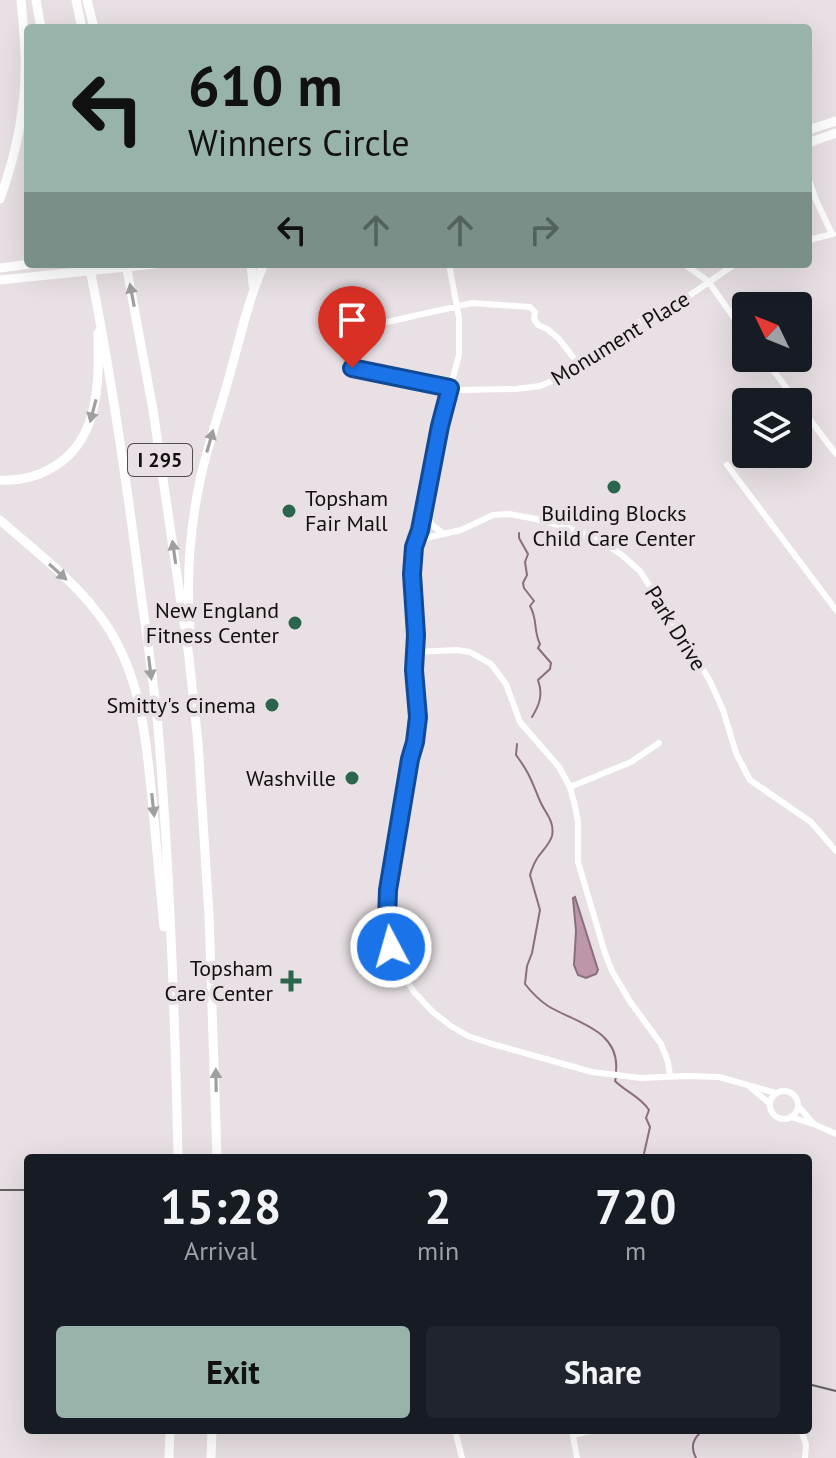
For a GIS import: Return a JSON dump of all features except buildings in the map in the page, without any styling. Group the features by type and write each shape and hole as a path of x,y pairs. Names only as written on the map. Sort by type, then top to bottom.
{"highway":[{"path":"21,0 24,36"},
{"path":"36,0 40,24"},
{"path":"76,0 81,24"},
{"path":"87,0 93,24"},
{"path":"0,199 17,139 24,95"},
{"path":"812,129 836,121"},
{"path":"812,142 836,133"},
{"path":"0,268 24,265"},
{"name":"I 295","path":"90,268 130,508 157,723 175,1015 178,1154"},
{"path":"0,280 121,268"},
{"name":"I 295","path":"127,268 153,410 189,657 198,743 209,915 217,1154"},
{"path":"251,268 253,289"},
{"path":"189,657 189,573 195,508 205,459 253,289 262,268"},
{"path":"0,480 37,476 58,465 74,451 85,434 94,409 99,378 98,306"},
{"path":"0,520 91,605 110,631 129,669 139,698 146,737 165,937 171,945"},
{"path":"169,1458 170,1434"},
{"path":"211,1458 212,1434"}],"street":[{"path":"812,188 834,233 812,239"},
{"path":"450,268 457,307 459,355 414,547 412,574 418,717 388,890 387,920 391,947 399,968 426,1006 468,1036 592,1072 641,1078 708,1076 776,1093 790,1092 816,1125"},
{"path":"690,268 708,281 732,315"},
{"name":"Monument Place","path":"457,307 367,328 360,339 352,368 461,390 540,386 580,366 624,331 677,304 729,268"},
{"path":"457,307 480,303 530,307 535,312 534,319 538,325 559,339 580,366"},
{"path":"812,423 836,454"},
{"path":"727,465 836,610"},
{"path":"424,511 432,525 444,534"},
{"name":"Park Drive","path":"417,540 461,530 493,515 509,514 566,527 600,540 623,556 640,571 709,679 723,710 736,753 750,780 811,822 836,851"},
{"path":"414,652 470,652 491,664 506,684 525,730 553,758 570,787 578,822 578,862 605,953 629,1000 661,1044 670,1076"},
{"path":"570,787 631,762 659,743"},
{"path":"746,1084 770,1104"},
{"path":"776,1093 770,1104 776,1116 782,1119 791,1117 836,1134"},
{"path":"791,1117 798,1106"},
{"path":"456,1434 462,1458"},
{"path":"572,1434 577,1458"},
{"path":"802,1434 806,1445 805,1458"}],"shaded area":[{"path":"575,897 598,970 586,978 578,975 574,965"}],"waterway":[{"path":"519,533 528,554 525,562 527,575 523,583 534,601 530,606 540,644 538,648 551,663 550,669 538,680 540,699 532,717"},
{"path":"517,744 516,755 530,777 553,831 530,875 540,910 525,984 548,1006 604,1037 615,1057 616,1071"},
{"path":"616,1077 615,1081 649,1110 646,1118 650,1127 644,1154"},
{"path":"696,1458 693,1445 699,1434"}],"railway":[{"path":"0,1190 24,1190"},
{"path":"812,1385 836,1391"}],"place":[{"name":"Building Blocks Child Care Center","path":"614,487"},
{"name":"Topsham Fair Mall","path":"289,511"},
{"name":"New England Fitness Center","path":"295,623"},
{"name":"Smitty's Cinema","path":"272,705"},
{"name":"Washville","path":"352,778"},
{"name":"Topsham Care Center","path":"291,981"}],"route":[{"path":"352,368 450,388 414,547 414,670 418,717 388,890 387,920 391,947"}]}
